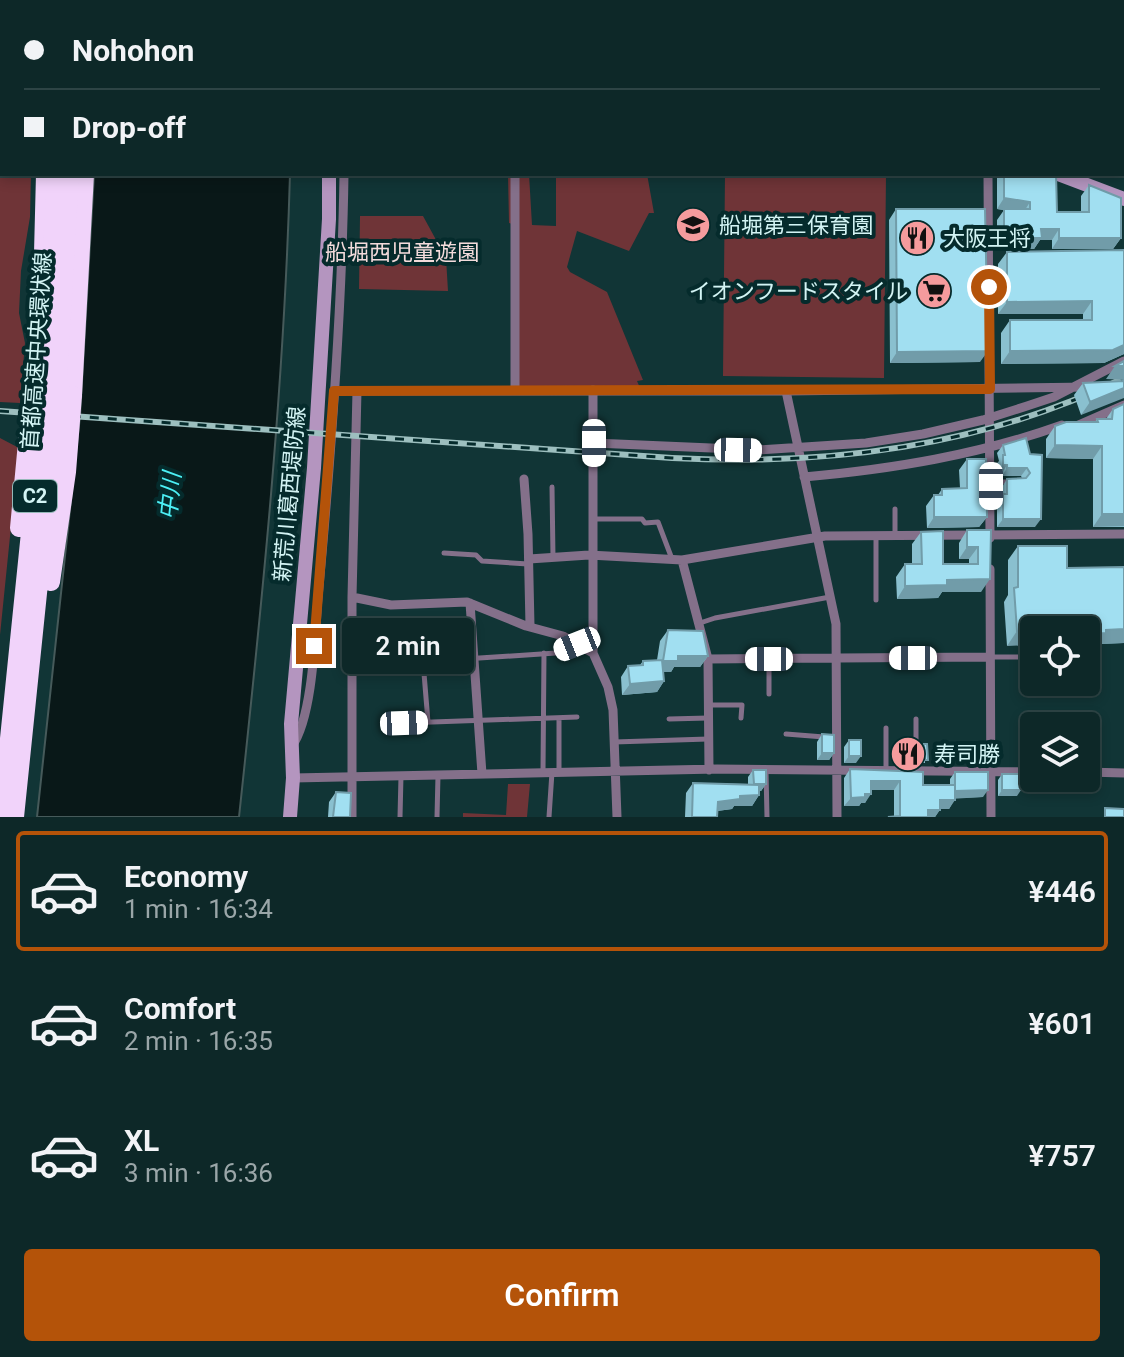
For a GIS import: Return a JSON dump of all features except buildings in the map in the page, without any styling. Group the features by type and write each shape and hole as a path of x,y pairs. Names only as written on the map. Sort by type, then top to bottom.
{"highway":[{"path":"11,723 14,589 43,253 45,176"},
{"name":"首都高速中央環状線","path":"1,817 44,395 56,176"},
{"name":"首都高速中央環状線","path":"15,817 56,418 70,176"},
{"path":"28,697 42,651 67,472 85,176"}],"main road":[{"name":"新荒川葛西堤防線","path":"290,817 293,778 291,724 314,468 329,176"},
{"path":"1063,176 1124,199"}],"street":[{"path":"292,747 299,736 311,676 334,391 344,176"},
{"path":"515,176 515,391"},
{"path":"988,176 990,539"},
{"path":"989,257 1004,257"},
{"path":"594,443 719,450 798,449 881,441 990,418 1054,397 1124,361"},
{"path":"334,391 1097,387"},
{"path":"593,390 593,653 608,687 613,710 617,817"},
{"path":"352,817 352,597 357,391"},
{"path":"786,391 836,624 837,817"},
{"path":"804,477 893,468 990,447 1063,425 1070,428 1124,405"},
{"path":"524,479 530,626"},
{"path":"529,561 594,555 677,560 817,537 990,539 1124,534"},
{"path":"990,558 991,817"},
{"path":"677,560 708,659 709,770"},
{"path":"352,597 391,605 447,601 470,603 563,636 593,653"},
{"path":"470,603 482,774"},
{"path":"708,659 990,657"},
{"path":"293,778 709,770 1020,772"},
{"path":"1100,772 1124,773"}],"lane":[{"path":"991,482 1019,481"},
{"path":"552,487 553,557"},
{"path":"895,509 895,536"},
{"path":"594,519 658,522 677,560"},
{"path":"876,536 876,600"},
{"path":"444,553 476,555 482,561 529,561"},
{"path":"699,623 830,597"},
{"path":"428,722 421,661 556,653 577,644"},
{"path":"544,653 543,719 551,772"},
{"path":"990,657 1020,657"},
{"path":"769,659 769,694"},
{"path":"709,705 742,705 741,718"},
{"path":"404,723 577,717"},
{"path":"549,817 551,772 559,718"},
{"path":"669,719 709,718"},
{"path":"916,719 916,770"},
{"path":"886,728 886,770"},
{"path":"786,734 837,737"},
{"path":"614,743 709,739"},
{"path":"766,770 767,817"},
{"path":"437,817 438,774"},
{"path":"400,817 401,775"}],"green space":[{"path":"0,176 31,176 30,217 21,271 19,313 25,343 20,403 0,402"},
{"path":"508,176 529,176 532,225 556,226 556,176 647,176 654,213 649,213 629,251 577,231 567,267 570,272 607,292 643,380 637,381 641,390 515,391 516,225 509,223"},
{"path":"725,176 886,176 884,378 723,376"},
{"name":"船堀西児童遊園","path":"360,216 423,216 446,258 448,291 359,289"},
{"path":"0,438 19,448 0,635"},
{"path":"508,784 530,784 527,817 463,817 463,813 506,815"}],"water":[{"name":"中川","path":"94,176 290,176 277,416 239,817 37,817 80,416"}],"railway":[{"path":"0,411 672,458 789,459 904,447 960,436 1070,402 1124,378"}],"place":[{"name":"船堀第三保育園","path":"693,225"},
{"name":"大阪王将","path":"917,238"},
{"name":"イオンフードスタイル","path":"934,291"},
{"name":"寿司勝","path":"908,754"}],"route":[{"path":"314,646 334,391 990,389 989,287"}]}
